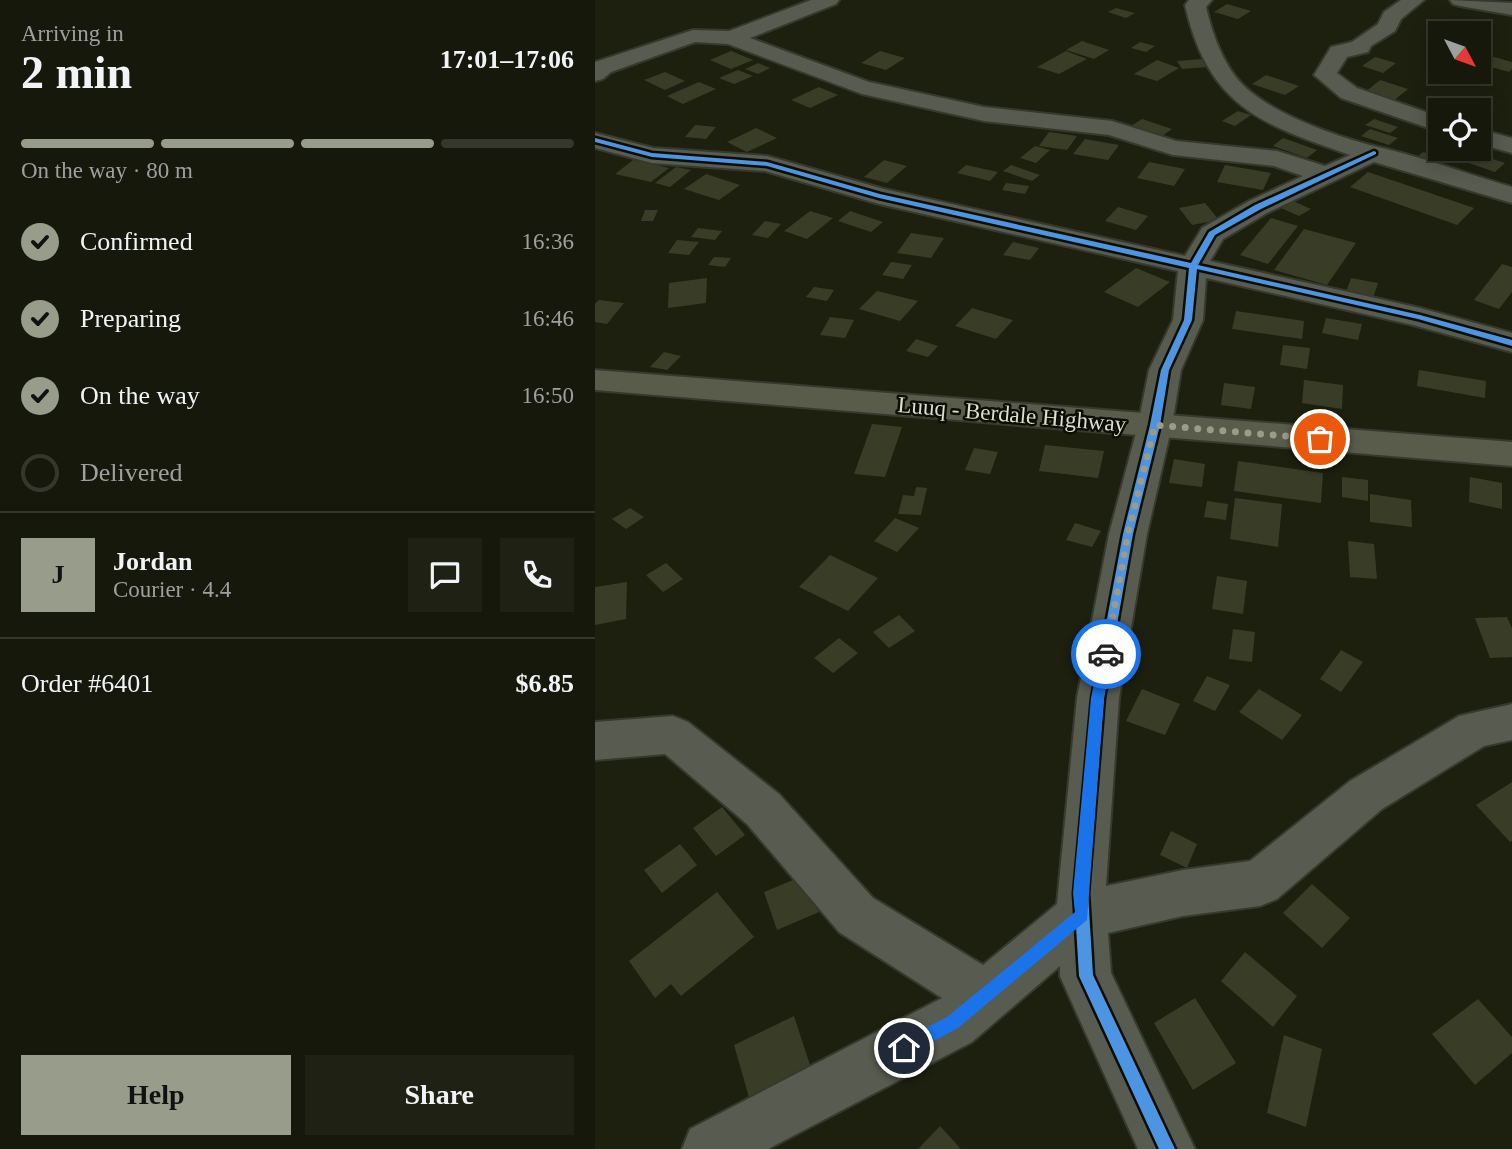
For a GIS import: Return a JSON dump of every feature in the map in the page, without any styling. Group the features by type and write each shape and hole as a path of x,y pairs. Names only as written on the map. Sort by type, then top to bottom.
{"main road":[{"name":"Luuq - Berdale Highway","path":"595,380 1512,454"}],"street":[{"path":"731,38 829,0"},
{"path":"1202,0 1195,5 1199,27 1218,64 1239,95 1273,116 1335,141 1512,195"},
{"path":"1415,0 1391,16 1388,27 1363,42 1360,47 1339,52 1325,75 1349,93 1428,121"},
{"path":"1459,0 1512,9"},
{"path":"595,74 603,67 693,36 731,38 862,87 984,114 1112,128 1173,148 1277,159 1325,175"},
{"path":"595,140 652,155 767,164 879,196 1420,317 1512,343"},
{"path":"1491,140 1512,146"},
{"path":"1167,1149 1086,975 1082,915 1081,893 1098,698 1128,534 1155,425 1165,370 1188,320 1193,267 1212,234 1258,207 1374,153"},
{"path":"710,1149 953,1023 1082,915 1183,892 1260,883 1366,795 1474,729 1512,722"},
{"path":"595,741 673,735 763,808 856,915 985,996"}],"building":[{"path":"1227,4 1251,11 1238,19 1214,12"},
{"path":"1116,8 1135,13 1126,18 1108,12"},
{"path":"1082,41 1109,50 1094,59 1066,50"},
{"path":"1140,42 1155,46 1146,52 1131,48"},
{"path":"731,51 753,60 731,69 710,60"},
{"path":"880,51 905,58 886,70 861,63"},
{"path":"1066,51 1087,59 1059,74 1037,67"},
{"path":"1375,57 1396,63 1383,73 1362,66"},
{"path":"1494,57 1512,62 1512,69 1509,72 1491,67 1491,59"},
{"path":"1203,59 1208,67 1182,69 1177,61"},
{"path":"1157,60 1179,68 1157,81 1134,74"},
{"path":"758,63 770,68 758,74 745,69"},
{"path":"738,70 753,76 734,84 719,78"},
{"path":"665,72 685,81 665,90 644,80"},
{"path":"1266,75 1299,86 1285,95 1252,84"},
{"path":"1380,80 1408,89 1393,101 1365,92"},
{"path":"699,82 716,89 683,104 667,96"},
{"path":"819,87 838,95 810,108 791,100"},
{"path":"1238,111 1251,115 1235,126 1222,121"},
{"path":"1142,119 1172,129 1162,136 1131,126"},
{"path":"1374,119 1398,127 1390,133 1365,125"},
{"path":"695,125 716,127 706,139 685,137"},
{"path":"756,128 777,138 747,152 727,142"},
{"path":"1370,129 1398,138 1389,145 1361,136"},
{"path":"1049,132 1077,136 1067,150 1039,146"},
{"path":"1283,138 1317,150 1307,158 1273,146"},
{"path":"1085,139 1119,145 1108,160 1073,154"},
{"path":"1035,146 1050,150 1036,163 1020,158"},
{"path":"1423,152 1428,154 1428,161 1438,161 1433,165 1414,159"},
{"path":"1491,159 1505,163 1495,172 1463,161 1491,161"},
{"path":"633,160 669,168 651,182 615,174"},
{"path":"884,160 907,166 887,183 864,177"},
{"path":"1149,162 1185,169 1174,186 1137,178"},
{"path":"966,165 998,172 990,181 957,173"},
{"path":"1011,165 1040,175 1032,181 1003,171"},
{"path":"1225,165 1271,173 1263,190 1217,182"},
{"path":"676,167 691,170 670,187 655,183"},
{"path":"1368,172 1474,208 1457,225 1350,187"},
{"path":"706,174 740,185 719,200 684,189"},
{"path":"1006,183 1029,186 1025,194 1002,190"},
{"path":"1293,201 1311,209 1299,216 1281,208"},
{"path":"1205,203 1219,220 1192,225 1179,208"},
{"path":"1118,207 1148,216 1136,230 1105,221"},
{"path":"645,210 658,210 653,221 641,221"},
{"path":"810,211 833,218 807,239 784,231"},
{"path":"850,211 883,222 871,232 838,221"},
{"path":"1271,218 1298,226 1268,264 1240,255"},
{"path":"765,221 781,224 768,238 752,235"},
{"path":"698,228 722,231 715,240 691,237"},
{"path":"1304,229 1356,243 1327,285 1274,270"},
{"path":"911,233 944,238 931,258 897,253"},
{"path":"677,240 699,242 689,255 668,253"},
{"path":"1013,242 1039,248 1030,260 1003,255"},
{"path":"714,257 731,258 725,267 708,265"},
{"path":"891,262 912,265 903,279 882,275"},
{"path":"1502,264 1512,267 1512,292 1499,309 1474,300"},
{"path":"1136,268 1170,282 1138,307 1104,292"},
{"path":"707,278 706,303 668,308 669,283"},
{"path":"1351,278 1378,283 1373,298 1346,292"},
{"path":"814,287 834,290 827,301 806,297"},
{"path":"877,291 918,301 900,321 859,309"},
{"path":"599,300 624,303 607,324 595,322 595,304"},
{"path":"972,308 1013,320 996,339 955,326"},
{"path":"1236,311 1304,321 1302,339 1232,329"},
{"path":"830,317 854,320 845,338 820,335"},
{"path":"1326,318 1362,324 1358,340 1322,333"},
{"path":"916,339 938,346 928,357 906,351"},
{"path":"1283,345 1310,348 1307,369 1280,365"},
{"path":"664,352 681,356 667,370 650,367"},
{"path":"1419,370 1486,381 1485,398 1417,386"},
{"path":"1304,380 1343,385 1342,409 1302,403"},
{"path":"1224,383 1255,387 1251,409 1221,405"},
{"path":"872,424 902,427 885,477 854,474"},
{"path":"1045,445 1104,451 1098,478 1039,471"},
{"path":"974,448 998,452 990,474 965,470"},
{"path":"1174,459 1205,464 1202,487 1169,483"},
{"path":"1238,461 1323,473 1321,503 1234,491"},
{"path":"1342,477 1368,480 1368,501 1342,497"},
{"path":"1470,477 1502,483 1502,509 1469,502"},
{"path":"916,487 927,488 921,515 898,514 903,495 914,496"},
{"path":"1370,494 1411,500 1412,527 1370,522"},
{"path":"1235,498 1282,504 1278,547 1230,539"},
{"path":"1207,501 1228,504 1226,520 1204,517"},
{"path":"630,508 644,517 626,529 612,519"},
{"path":"895,518 919,528 897,552 874,541"},
{"path":"1075,523 1101,531 1092,547 1066,540"},
{"path":"1348,541 1374,544 1377,579 1350,577"},
{"path":"830,555 878,578 848,611 799,587"},
{"path":"666,563 683,579 663,592 646,575"},
{"path":"1217,576 1247,581 1243,614 1212,609"},
{"path":"627,582 626,619 595,625 595,587"},
{"path":"899,615 915,631 889,648 873,632"},
{"path":"1507,617 1512,628 1512,657 1490,658 1475,618"},
{"path":"1233,629 1255,632 1252,662 1229,659"},
{"path":"839,638 858,653 833,673 814,658"},
{"path":"1341,650 1363,662 1341,692 1320,679"},
{"path":"1207,676 1230,685 1215,711 1193,701"},
{"path":"1142,689 1180,704 1165,735 1126,721"},
{"path":"1259,689 1302,715 1282,740 1239,712"},
{"path":"1512,782 1512,841 1510,842 1476,805"},
{"path":"722,807 745,835 716,856 693,828"},
{"path":"1171,831 1197,844 1187,868 1160,855"},
{"path":"680,844 697,865 662,893 644,870"},
{"path":"805,875 819,912 777,930 764,892"},
{"path":"1312,884 1350,918 1322,948 1283,913"},
{"path":"717,892 754,937 681,996 671,984 655,998 629,961"},
{"path":"1245,952 1297,996 1273,1027 1221,981"},
{"path":"1195,998 1236,1063 1193,1090 1154,1023"},
{"path":"1478,999 1512,1037 1512,1053 1475,1085 1432,1034"},
{"path":"794,1016 814,1077 752,1108 734,1045"},
{"path":"1284,1035 1322,1049 1306,1127 1267,1113"},
{"path":"940,1126 961,1149 918,1149"}],"cycle path":[{"path":"595,140 652,155 767,164 879,196 1420,317 1512,343"},
{"path":"1167,1149 1086,976 1081,893 1098,698 1128,534 1155,425 1165,370 1188,320 1193,267 1212,234 1258,207 1374,153"}],"way so far":[{"path":"1106,654 1128,534 1155,425 1320,439"}],"route":[{"path":"904,1048 953,1023 1082,915 1081,893 1098,698 1106,654"}]}
